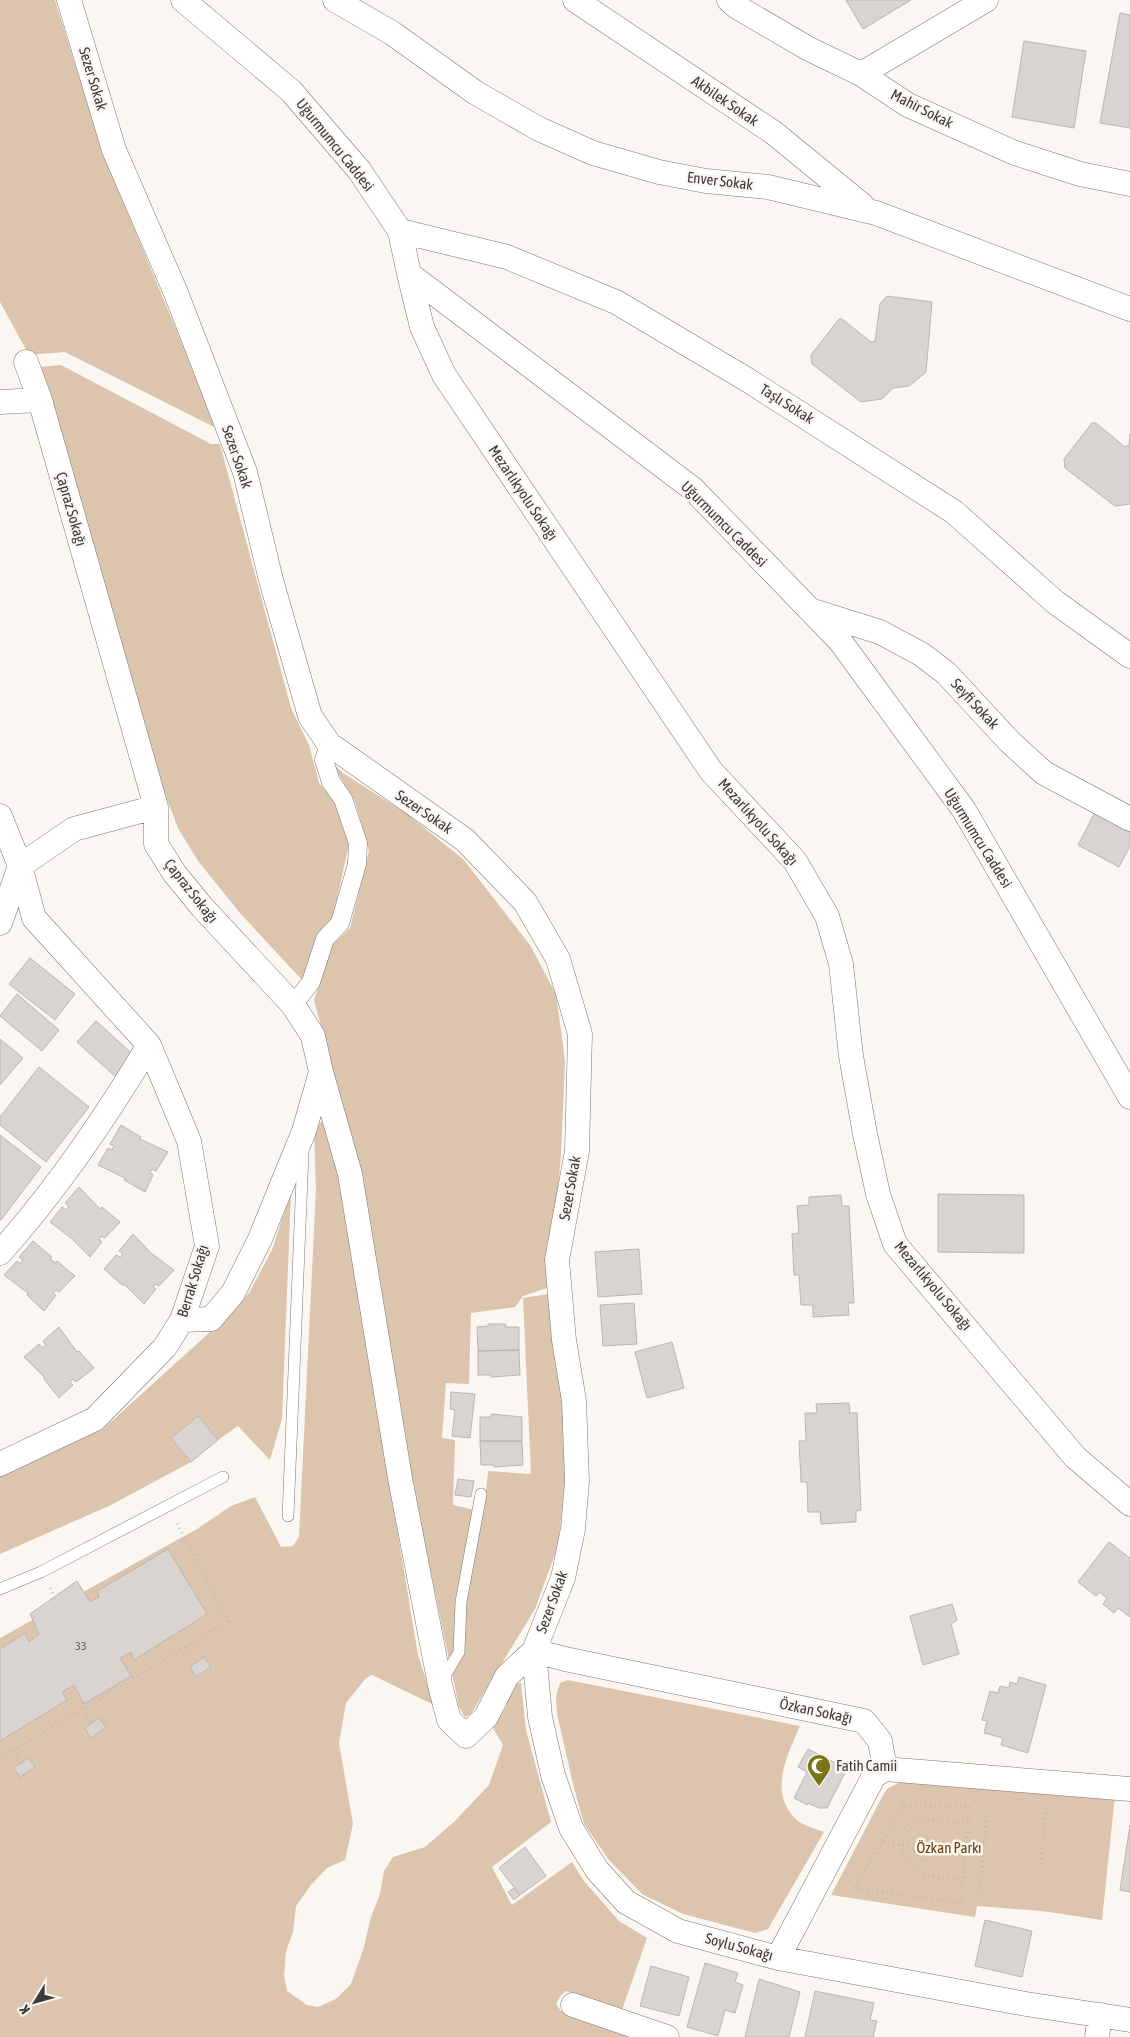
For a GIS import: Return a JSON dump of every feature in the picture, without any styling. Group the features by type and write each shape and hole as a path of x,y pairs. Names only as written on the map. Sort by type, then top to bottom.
{"street":[{"name":"Sezer Sokak","path":"70,0 114,150 176,293 245,472 297,675 310,716 329,744 465,840 525,902 558,959 580,1034 577,1151 557,1260 564,1340 574,1401 576,1481 574,1510 563,1578 534,1651"},
{"name":"Uğurmumcu Caddesi","path":"183,0 291,91 359,170 400,231 409,274 694,489 840,641 964,810 1130,1097"},
{"name":"Enver Sokak","path":"335,0 392,33 476,93 539,129 593,153 668,174 706,181 768,187 868,211 1130,310"},
{"name":"Akbilek Sokak","path":"575,0 774,133 868,211"},
{"name":"Mahir Sokak","path":"729,0 737,7 809,49 861,74 908,105 1015,153 1080,174 1130,184"},
{"path":"861,74 986,0"},
{"name":"Taşlı Sokak","path":"400,231 506,257 616,302 763,390 954,512 1055,602 1130,656"},
{"name":"Mezarlıkyolu Sokağı","path":"409,274 422,327 444,376 712,771 795,861 827,916 841,964 851,1056 865,1134 878,1194 895,1244 1075,1457 1130,1504"},
{"name":"Çapraz Sokağı","path":"26,362 40,400 156,807 156,844 175,874 225,933 293,1005 313,1036 321,1072 304,1131 260,1239 233,1293 211,1319 182,1320"},
{"path":"0,402 40,400"},
{"name":"Seyfi Sokak","path":"810,610 880,632 921,654 946,673 1010,742 1044,773 1130,819"},
{"path":"293,1005 312,982 325,939 340,922 357,864 358,843 343,799 330,782 324,760 329,744"},
{"path":"0,923 20,866 74,829 156,807"},
{"name":"Berrak Sokağı","path":"0,816 20,866 34,918 149,1045 189,1141 207,1246 182,1320 165,1347 95,1419 0,1464"},
{"path":"0,1253 26,1224 84,1147 113,1106 149,1045"},
{"path":"321,1072 350,1174 400,1478 440,1685 449,1720 466,1736 486,1717 507,1676 534,1651"},
{"name":"Özkan Sokağı","path":"534,1651 864,1721 880,1741 885,1769"},
{"name":"Soylu Sokağı","path":"534,1651 540,1717 553,1775 571,1828 597,1870 626,1902 678,1931 778,1958 1098,2026 1130,2020"},
{"path":"778,1958 874,1776 885,1769 1130,1789"},
{"path":"573,2005 667,2037"}],"lane":[{"path":"288,1516 304,1131"},
{"path":"0,1589 42,1572 223,1477"},
{"path":"440,1685 459,1652 461,1602 481,1494"}],"path":[{"path":"0,1758 228,1621 168,1507"},
{"path":"187,1646 197,1662"},
{"path":"83,1708 92,1722"},
{"path":"14,1749 21,1762"},
{"path":"979,1897 989,1796"},
{"path":"1041,1864 1046,1800"},
{"path":"905,1806 969,1806 968,1822 961,1903 854,1888 905,1806"},
{"path":"964,1880 921,1875 907,1863 900,1845 908,1830 920,1820 968,1822"},
{"path":"924,1838 931,1840 935,1850 932,1856 923,1859 915,1853 915,1846 918,1841 924,1838"},
{"path":"883,1842 915,1846"},
{"path":"935,1850 983,1854"}],"green space":[{"path":"0,0 55,0 104,156 213,418 214,427 65,352 29,355 0,302"},
{"path":"61,365 211,444 220,444 291,708 309,745 319,783 336,802 349,844 333,917 320,933 302,980 240,913 198,861 178,828 158,776 32,368"},
{"path":"332,763 343,773 407,814 463,859 530,945 556,994 565,1061 561,1154 552,1260 553,1286 523,1296 515,1307 471,1313 469,1384 446,1383 442,1438 455,1440 453,1505 484,1512 488,1471 531,1474 523,1298 554,1293 565,1416 565,1486 558,1546 535,1609 471,1714 465,1717 459,1707 412,1483 359,1168 314,1000 333,944 350,928 369,851 355,802"},
{"path":"322,1121 338,1174 418,1655 434,1705 372,1675 366,1678 346,1703 339,1743 353,1824 345,1860 327,1868 311,1885 296,1906 293,1932 286,1951 284,1976 287,1991 307,2005 318,2007 336,1999 351,1984 364,1947 371,1917 380,1894 384,1871 393,1857 425,1847 454,1822 489,1785 503,1745 493,1728 506,1707 512,1685 521,1683 526,1730 551,1822 492,1867 512,1905 572,1862 584,1881 619,1921 647,1938 622,2010 566,1991 561,1995 556,2004 561,2011 640,2037 0,2037 0,1638 197,1529 231,1506 255,1497 281,1547 293,1546 299,1537 316,1189 314,1131"},
{"path":"291,1192 282,1419 270,1460 238,1426 218,1440 198,1416 171,1438 191,1462 111,1505 0,1554 0,1475 103,1429 210,1332 249,1293 272,1250"},
{"path":"568,1680 800,1726 785,1762 782,1775 783,1799 798,1821 824,1832 768,1929 755,1933 683,1914 642,1894 609,1860 584,1824 557,1714 556,1696 560,1683"},
{"name":"Özkan Parkı","path":"900,1782 1115,1796 1102,1920 1042,1911 977,1906 975,1917 831,1895 882,1797 887,1789"}],"building":[{"path":"846,0 911,0 863,29"},
{"path":"1120,13 1130,15 1130,128 1100,123"},
{"path":"1024,41 1086,51 1074,128 1012,117"},
{"path":"887,296 932,302 926,372 909,386 893,388 882,399 861,402 812,364 811,355 839,319 842,319 871,342 875,341 880,304"},
{"path":"1092,423 1096,423 1125,447 1129,445 1130,434 1130,504 1115,506 1065,468 1064,459"},
{"path":"1095,812 1130,830 1130,846 1119,867 1078,845"},
{"path":"30,958 75,994 55,1020 9,984"},
{"path":"17,994 59,1030 42,1051 0,1016"},
{"path":"96,1021 137,1058 118,1079 77,1042"},
{"path":"0,1039 23,1058 0,1085"},
{"path":"39,1067 89,1107 46,1162 0,1125 0,1117"},
{"path":"121,1125 141,1137 140,1139 168,1152 156,1171 152,1169 150,1173 153,1175 145,1192 124,1180 125,1178 98,1165 108,1148 112,1150 114,1146 110,1144"},
{"path":"0,1135 41,1167 1,1220 0,1220"},
{"path":"79,1187 98,1207 101,1209 102,1207 120,1222 105,1238 101,1236 99,1239 102,1242 90,1257 71,1238 50,1222 62,1207 66,1210 69,1206 65,1203"},
{"path":"938,1194 1024,1195 1024,1253 938,1252"},
{"path":"841,1195 842,1206 849,1206 854,1303 848,1303 849,1315 813,1317 813,1305 801,1305 799,1275 794,1275 792,1234 799,1233 797,1206 809,1205 809,1197"},
{"path":"133,1234 152,1254 174,1270 159,1286 156,1284 153,1287 156,1289 144,1304 125,1285 122,1285 104,1269 116,1255 120,1257 123,1254 119,1251"},
{"path":"33,1241 52,1257 50,1258 55,1263 57,1261 75,1276 59,1292 56,1290 53,1293 56,1295 44,1311 27,1295 28,1293 4,1275 17,1261 20,1264 23,1260 19,1257"},
{"path":"639,1249 642,1294 598,1297 595,1252"},
{"path":"634,1303 637,1344 603,1346 600,1305"},
{"path":"488,1324 506,1324 505,1327 519,1327 519,1350 478,1351 477,1327 488,1326"},
{"path":"59,1327 77,1352 79,1351 94,1368 76,1382 73,1379 70,1382 73,1385 59,1398 45,1378 24,1357 39,1344 42,1348 46,1345 43,1341"},
{"path":"672,1342 684,1388 647,1398 635,1352"},
{"path":"519,1350 520,1375 491,1377 491,1375 478,1375 478,1351"},
{"path":"451,1392 475,1394 470,1438 452,1436 455,1410 450,1409"},
{"path":"849,1403 850,1413 857,1413 861,1510 856,1511 856,1522 821,1524 820,1512 808,1512 807,1482 801,1482 799,1441 806,1441 805,1413 817,1413 816,1404"},
{"path":"491,1414 522,1417 522,1441 480,1441 480,1417 491,1417"},
{"path":"198,1416 218,1440 191,1462 171,1438"},
{"path":"480,1441 522,1441 523,1465 494,1467 494,1465 481,1465"},
{"path":"458,1479 474,1481 471,1497 455,1495"},
{"path":"1109,1542 1130,1558 1130,1617 1118,1608 1114,1613 1103,1604 1107,1598 1099,1592 1096,1596 1078,1582"},
{"path":"168,1549 207,1614 134,1660 131,1652 120,1658 131,1676 84,1704 74,1685 62,1692 67,1700 0,1741 0,1649 25,1633 29,1642 39,1634 30,1614 77,1581 90,1602 99,1597 97,1591"},
{"path":"952,1604 957,1620 951,1624 959,1654 923,1665 910,1616"},
{"path":"204,1657 211,1667 196,1677 190,1667"},
{"path":"1019,1677 1046,1685 1028,1753 1001,1745 1003,1738 984,1733 987,1721 982,1720 990,1691 998,1693 1000,1686 1009,1688 1010,1682 1017,1684"},
{"path":"99,1718 106,1727 91,1738 85,1728"},
{"name":"Fatih Camii","path":"808,1749 847,1769 827,1808 819,1808 808,1803 807,1805 794,1798 807,1772 798,1767"},
{"path":"28,1758 35,1767 20,1777 14,1768"},
{"path":"1130,1825 1130,1892 1120,1890"},
{"path":"525,1847 546,1876 520,1895 499,1868"},
{"path":"514,1888 520,1895 514,1900 508,1892"},
{"path":"985,1920 1032,1931 1022,1977 975,1966"},
{"path":"705,1963 738,1973 735,1982 743,1985 735,2013 725,2010 718,2036 687,2027"},
{"path":"651,1966 689,1977 679,2016 640,2006"},
{"path":"759,1979 800,1992 789,2037 745,2037"},
{"path":"815,1991 874,2003 870,2020 877,2021 873,2037 805,2037"}],"place":[{"name":"Fatih Camii","path":"819,1787"}]}
